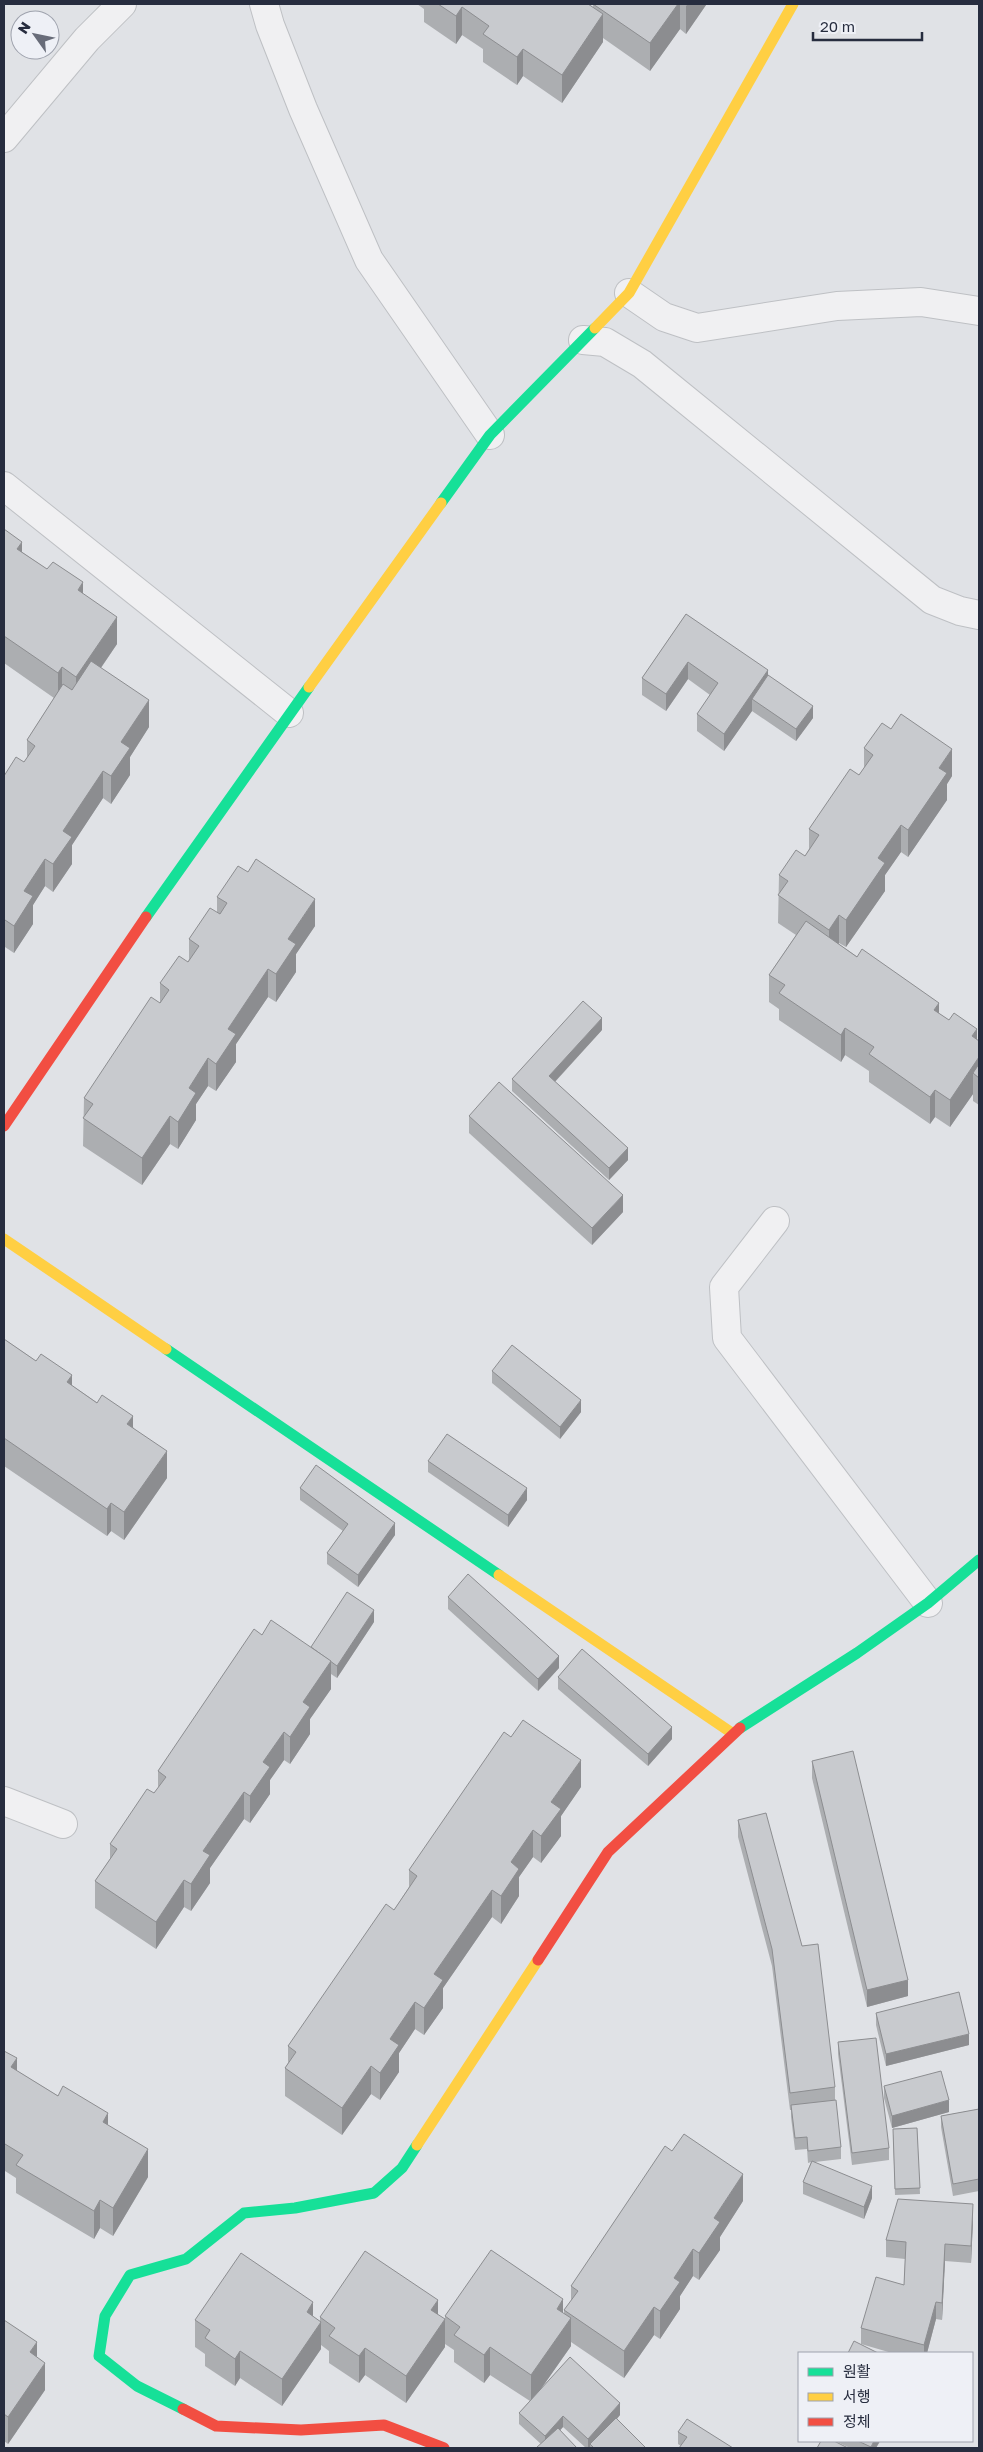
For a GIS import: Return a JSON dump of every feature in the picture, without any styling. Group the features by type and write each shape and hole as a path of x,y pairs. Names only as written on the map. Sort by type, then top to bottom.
{"street":[{"path":"4,138 87,39 122,4"},
{"path":"264,4 270,25 303,109 369,260 490,434"},
{"path":"4,1126 188,855 490,434 629,293 793,4"},
{"path":"629,293 664,317 697,328 837,306 921,302 979,311"},
{"path":"583,340 605,342 642,364 932,600 960,611 979,615"},
{"path":"4,486 290,713"},
{"path":"775,1221 724,1287 727,1338 928,1603"},
{"path":"4,1239 732,1733"},
{"path":"444,2448 384,2425 301,2430 216,2426 137,2386 99,2356 105,2316 130,2275 186,2259 244,2214 295,2208 374,2193 402,2168 608,1852 732,1733 856,1653 928,1603 979,1560"},
{"path":"4,1801 63,1824"}],"building":[{"path":"438,4 588,4 603,14 562,75 523,49 517,57 483,34 489,26 462,7 456,16"},
{"path":"593,4 678,4 650,43"},
{"path":"4,529 22,542 17,549 47,569 53,562 83,582 78,590 117,617 76,677 62,667 58,673 4,636"},
{"path":"686,614 768,670 724,734 697,714 718,683 688,662 666,694 642,678"},
{"path":"91,661 149,700 121,742 130,748 111,776 103,771 63,831 72,837 53,864 45,859 24,891 33,896 14,926 5,920 4,922 4,776 16,757 24,762 35,746 27,740 63,684 72,690"},
{"path":"768,675 813,706 796,729 752,699"},
{"path":"901,714 952,749 939,768 947,773 908,830 901,825 878,858 885,863 846,920 839,915 829,930 778,895 788,881 779,875 796,850 805,856 819,835 809,829 850,769 859,775 873,755 864,748 882,723 891,729"},
{"path":"256,859 315,899 288,939 296,944 276,974 268,969 228,1029 236,1034 216,1064 208,1058 189,1088 196,1093 178,1122 170,1116 142,1158 83,1118 93,1104 84,1098 151,997 160,1003 169,990 160,983 179,956 188,962 199,946 189,939 210,908 220,914 227,903 217,897 238,866 248,872"},
{"path":"806,921 857,957 862,949 939,1003 934,1010 949,1020 954,1013 977,1029 972,1036 979,1041 979,1057 950,1100 935,1090 930,1097 869,1054 874,1047 845,1028 841,1035 779,993 785,985 769,975"},
{"path":"583,1001 602,1018 549,1076 628,1148 609,1168 512,1079"},
{"path":"979,1064 979,1078 973,1073"},
{"path":"499,1082 623,1195 592,1228 469,1116"},
{"path":"4,1339 36,1361 41,1354 72,1375 67,1382 97,1403 102,1395 133,1416 127,1424 167,1451 124,1512 111,1503 107,1509 4,1438"},
{"path":"512,1345 581,1400 560,1427 492,1371"},
{"path":"447,1434 527,1488 508,1515 428,1461"},
{"path":"316,1465 395,1523 358,1575 327,1553 348,1524 300,1488"},
{"path":"468,1574 559,1656 538,1679 448,1597"},
{"path":"347,1592 374,1610 337,1666 311,1647"},
{"path":"271,1620 331,1661 303,1702 310,1707 290,1737 284,1732 263,1762 270,1767 250,1796 244,1792 203,1851 210,1855 191,1884 184,1880 156,1922 95,1881 117,1849 110,1844 147,1789 154,1793 166,1777 158,1771 254,1629 262,1635"},
{"path":"582,1649 672,1727 648,1754 558,1677"},
{"path":"523,1720 581,1760 551,1802 561,1809 541,1836 533,1830 511,1862 519,1869 501,1896 492,1890 434,1974 443,1980 424,2008 415,2002 390,2039 399,2045 380,2073 371,2066 342,2108 285,2068 296,2052 288,2046 386,1904 394,1910 417,1876 409,1870 504,1732 511,1737"},
{"path":"853,1751 908,1980 867,1990 812,1761"},
{"path":"766,1813 802,1946 818,1944 835,2087 790,2093 772,1949 738,1820"},
{"path":"959,1992 969,2034 886,2054 876,2013"},
{"path":"876,2038 889,2148 852,2153 838,2042"},
{"path":"4,2051 17,2058 11,2067 58,2096 63,2086 108,2113 103,2122 148,2149 113,2208 100,2200 94,2211 16,2165 23,2155 5,2144 4,2146"},
{"path":"941,2071 949,2100 892,2116 884,2086"},
{"path":"836,2100 841,2147 808,2151 807,2137 795,2138 791,2105"},
{"path":"979,2109 979,2179 953,2184 941,2116"},
{"path":"917,2128 920,2188 895,2189 893,2129"},
{"path":"684,2134 743,2174 714,2218 720,2222 699,2253 693,2249 674,2278 680,2282 660,2311 654,2307 624,2351 564,2310 578,2291 571,2286 665,2146 672,2151"},
{"path":"812,2161 872,2186 864,2207 803,2182"},
{"path":"898,2199 973,2204 971,2246 945,2244 942,2303 936,2302 924,2345 861,2328 876,2277 904,2285 906,2242 886,2240"},
{"path":"491,2250 563,2299 557,2309 571,2318 531,2375 490,2347 484,2355 454,2335 460,2327 445,2316"},
{"path":"365,2251 438,2300 431,2310 445,2319 406,2376 365,2348 359,2356 329,2336 335,2328 320,2317"},
{"path":"241,2253 313,2302 307,2312 321,2322 282,2379 240,2351 235,2359 205,2338 210,2330 195,2320"},
{"path":"4,2320 37,2342 30,2352 45,2363 8,2417 4,2414"},
{"path":"854,2341 876,2352 848,2352"},
{"path":"570,2357 620,2403 588,2439 563,2416 545,2436 519,2413"},
{"path":"616,2418 646,2448 594,2448 590,2444"},
{"path":"687,2419 733,2448 679,2448 687,2437 678,2432"},
{"path":"558,2428 577,2448 536,2448"},
{"path":"820,2442 836,2442 848,2448 817,2448"},
{"path":"860,2442 874,2442 871,2447"}],"traffic: fast":[{"path":"441,503 490,435 595,328"},
{"path":"146,917 309,687"},
{"path":"166,1349 499,1575"},
{"path":"740,1728 857,1653 928,1603 979,1560"},
{"path":"183,2409 137,2386 99,2356 105,2316 130,2275 186,2259 244,2213 295,2208 374,2193 402,2168 417,2145"}],"traffic: slow":[{"path":"595,328 629,293 793,4"},
{"path":"309,687 441,503"},
{"path":"4,1239 166,1349"},
{"path":"499,1575 732,1733"},
{"path":"417,2145 538,1960"}],"traffic: jam":[{"path":"4,1126 146,917"},
{"path":"538,1960 608,1852 740,1728"},
{"path":"183,2409 216,2426 301,2430 384,2425 444,2448"}]}
